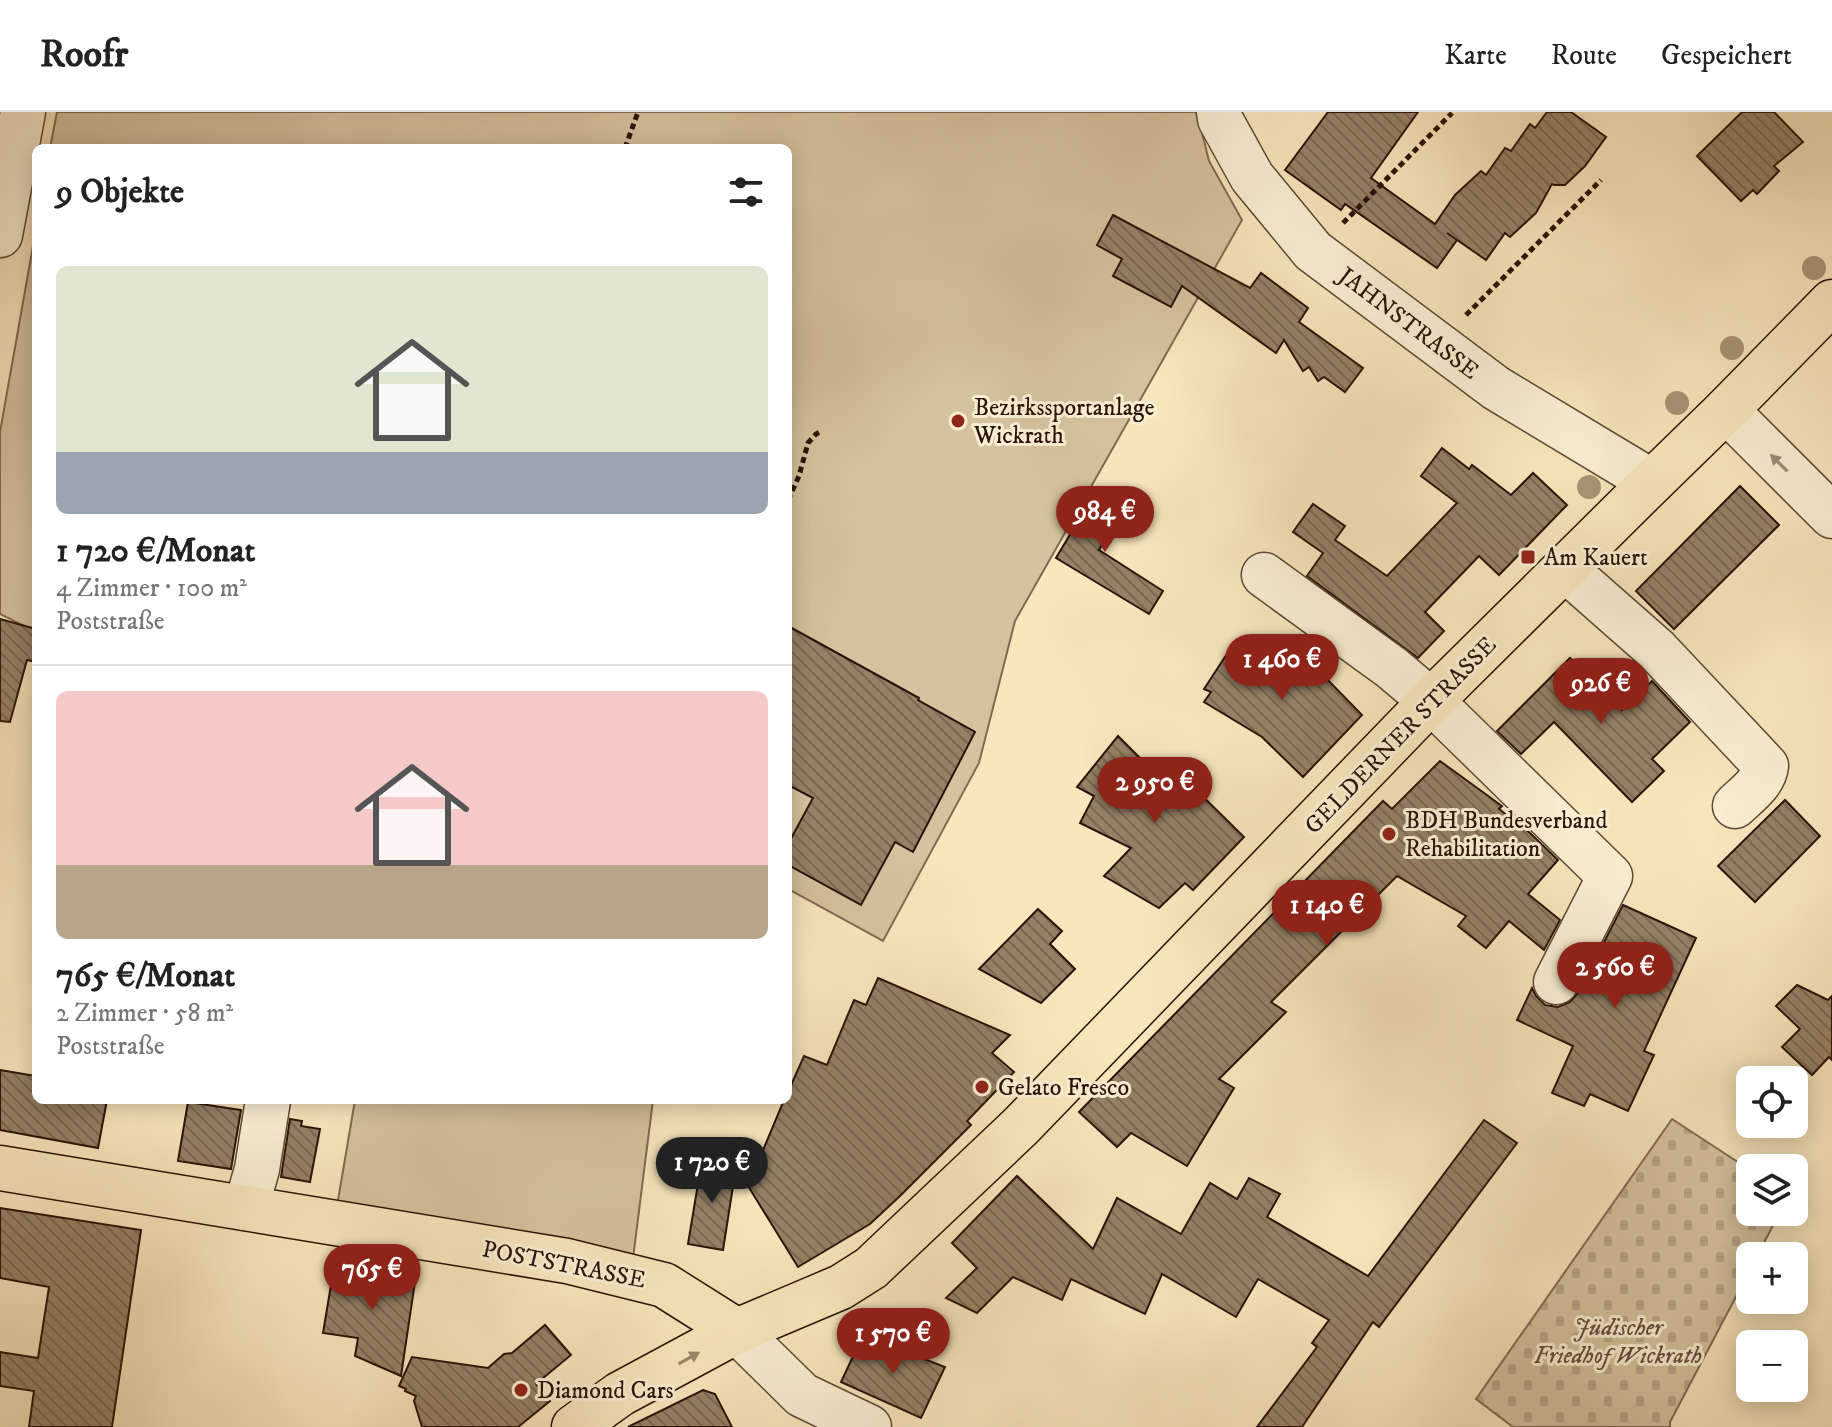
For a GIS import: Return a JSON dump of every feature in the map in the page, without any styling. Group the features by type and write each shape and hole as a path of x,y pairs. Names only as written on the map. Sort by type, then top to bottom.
{"main road":[{"name":"GELDERNER STRASSE","path":"574,1427 620,1394 737,1331 841,1287 871,1268 1021,1126 1431,701 1832,302"},
{"name":"POSTSTRASSE","path":"0,1168 567,1261 664,1285 737,1331"}],"street":[{"path":"0,235 23,112"},
{"name":"JAHNSTRASSE","path":"1219,112 1252,177 1313,251 1496,388 1652,482"},
{"path":"1726,410 1832,516"},
{"path":"1565,569 1657,650 1766,766 1760,781 1735,806"},
{"path":"1264,575 1392,668 1431,701 1610,876 1556,982"},
{"path":"246,1208 257,1169 267,1104"},
{"path":"737,1331 802,1395 869,1427"}],"path":[{"path":"626,144 638,112"},
{"path":"1313,251 1452,113"},
{"path":"1439,345 1474,305 1601,180"},
{"path":"792,491 808,443 820,432"}],"green space":[{"name":"Bezirkssportanlage Wickrath","path":"57,112 1197,112 1209,161 1242,220 1015,621 979,763 883,941 792,891 792,144 51,144"},
{"path":"32,252 32,630 0,614 0,432"},
{"path":"354,1104 652,1104 632,1266 336,1212"},
{"name":"Jüdischer Friedhof Wickrath","path":"1672,1119 1736,1161 1736,1226 1773,1226 1764,1242 1736,1242 1736,1297 1670,1427 1513,1427 1476,1399"}],"building":[{"path":"1328,112 1418,112 1371,178 1435,224 1455,195 1481,171 1486,175 1505,148 1511,151 1530,124 1535,128 1547,112 1571,112 1606,137 1585,166 1565,185 1552,184 1536,213 1510,237 1505,233 1486,260 1447,233 1457,240 1437,268 1345,204 1341,210 1285,170"},
{"path":"1742,112 1774,112 1803,142 1774,166 1779,171 1757,194 1753,190 1741,201 1697,156"},
{"path":"1113,215 1250,288 1261,273 1308,308 1299,322 1363,368 1345,392 1324,377 1318,381 1309,367 1303,371 1284,340 1276,353 1182,286 1171,307 1113,276 1122,259 1097,245"},
{"path":"1442,448 1469,469 1472,465 1511,495 1533,473 1567,505 1499,575 1479,556 1425,612 1444,631 1418,658 1307,576 1323,553 1293,532 1313,504 1345,526 1335,540 1387,576 1457,503 1421,476"},
{"path":"1740,486 1779,525 1674,629 1636,591"},
{"path":"1098,488 1126,504 1099,550 1163,591 1149,614 1056,558"},
{"path":"0,619 32,628 32,661 27,660 10,722 0,721"},
{"path":"792,628 975,732 913,852 895,842 861,905 792,867 792,837 813,798 792,787"},
{"path":"1272,638 1323,675 1362,715 1303,777 1262,737 1204,702 1211,692 1204,689 1236,640 1254,651 1261,642 1267,645"},
{"path":"1570,658 1622,710 1652,681 1690,722 1652,759 1664,771 1632,802 1554,722 1521,754 1497,731"},
{"path":"1118,736 1149,767 1154,762 1173,779 1179,773 1244,837 1193,890 1185,883 1159,908 1104,876 1131,848 1080,823 1094,796 1077,787"},
{"path":"1440,761 1502,806 1499,809 1558,860 1528,894 1560,920 1544,950 1509,921 1486,948 1458,926 1466,916 1397,876 1271,1002 1286,1012 1219,1079 1234,1088 1187,1166 1131,1133 1117,1147 1079,1112 1383,801 1392,809"},
{"path":"1785,800 1820,836 1755,902 1718,866"},
{"path":"1623,905 1696,938 1644,1051 1654,1055 1628,1111 1590,1094 1584,1106 1552,1093 1573,1046 1517,1020 1532,988 1545,1005 1558,1007 1570,1002 1578,993"},
{"path":"1038,909 1062,931 1050,944 1075,969 1041,1003 979,969"},
{"path":"878,978 1010,1035 992,1053 1014,1072 967,1121 971,1125 870,1224 798,1267 748,1186 782,1104 792,1104 792,1083 804,1056 827,1065 854,1000 866,1005"},
{"path":"1797,985 1828,1000 1832,996 1832,1060 1829,1057 1812,1075 1808,1066 1802,1066 1782,1047 1800,1029 1776,1006"},
{"path":"0,1070 32,1075 32,1104 106,1104 98,1148 0,1130"},
{"path":"188,1104 241,1110 231,1169 178,1161"},
{"path":"290,1119 302,1121 301,1126 320,1129 310,1182 281,1177"},
{"path":"1484,1120 1517,1143 1379,1327 1373,1322 1302,1427 1257,1427 1317,1347 1312,1343 1329,1320 1258,1279 1236,1317 1162,1274 1145,1314 1071,1279 1062,1300 1013,1277 977,1313 946,1298 977,1268 952,1243 1017,1176 1093,1249 1117,1198 1181,1234 1210,1183 1237,1199 1249,1178 1280,1194 1267,1217 1368,1276"},
{"path":"702,1160 736,1167 723,1250 688,1244"},
{"path":"0,1208 141,1230 112,1427 29,1427 34,1391 0,1386 0,1352 38,1358 49,1287 0,1278"},
{"path":"335,1261 416,1275 401,1376 355,1356 358,1338 323,1333"},
{"path":"545,1325 571,1355 536,1384 550,1401 518,1427 422,1427 414,1401 416,1396 399,1386 412,1357 488,1368 504,1354 512,1353"},
{"path":"863,1335 945,1367 921,1418 841,1382"},
{"path":"703,1390 715,1394 732,1427 628,1427"}],"place":[{"name":"Bezirkssportanlage Wickrath","path":"958,421"},
{"name":"Am Kauert","path":"1528,557"},
{"name":"BDH Bundesverband Rehabilitation","path":"1389,834"},
{"name":"Gelato Fresco","path":"982,1087"},
{"name":"Diamond Cars","path":"521,1390"}]}
